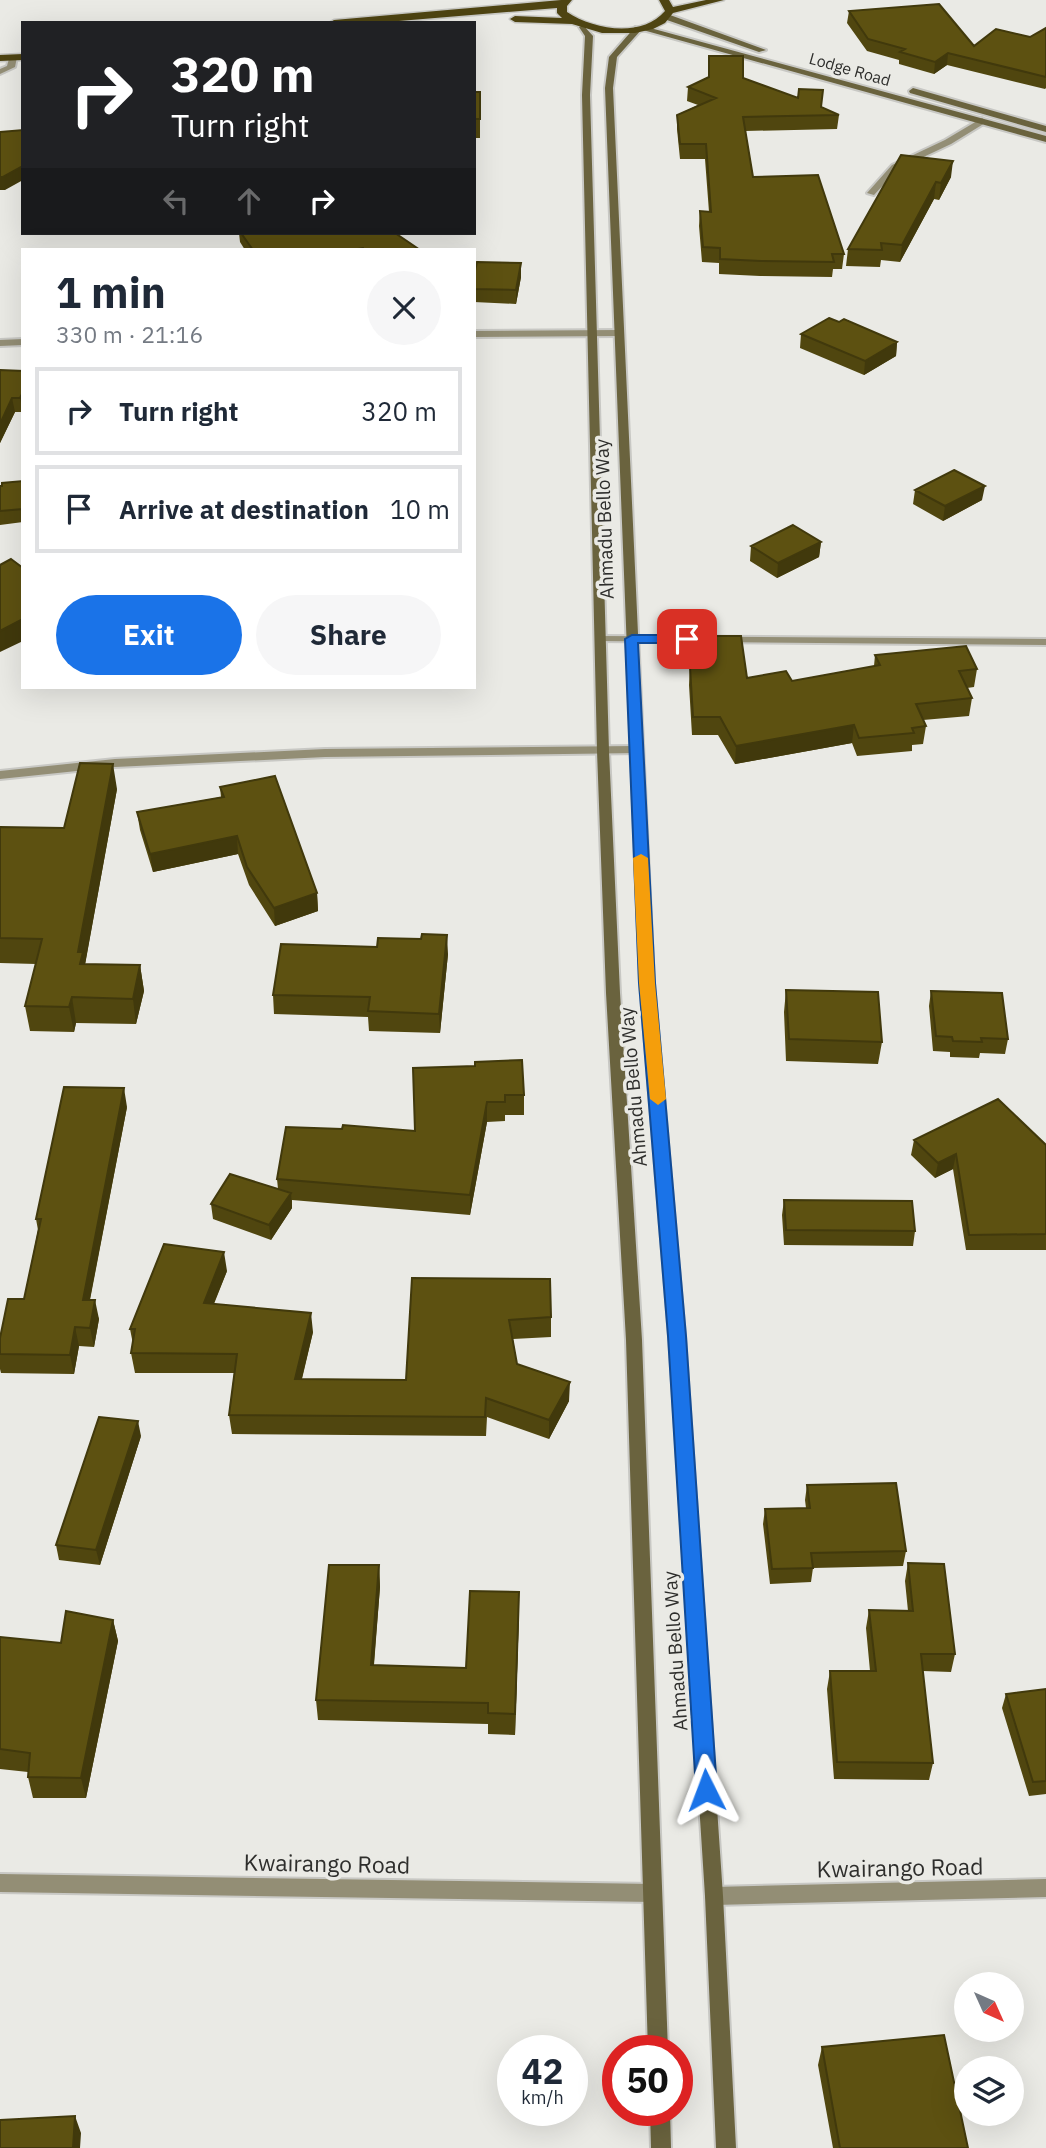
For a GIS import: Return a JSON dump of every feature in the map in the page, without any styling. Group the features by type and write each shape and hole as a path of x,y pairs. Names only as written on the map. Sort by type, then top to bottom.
{"main road":[{"path":"664,0 669,14"},
{"path":"466,21 491,19 576,24 600,30 642,29 669,14 719,0"},
{"path":"356,21 561,2 562,13 576,24"},
{"name":"Lodge Road","path":"669,14 757,49 1046,129"},
{"name":"Ahmadu Bello Way","path":"576,24 589,36 586,95 603,751 613,993 634,1340 657,2035"},
{"name":"Lodge Road","path":"642,29 1046,139"},
{"name":"Ahmadu Bello Way","path":"642,29 613,57 610,70 635,750 647,983 677,1336 713,1896 726,2148"},
{"path":"0,49 21,47"},
{"path":"0,58 18,57"},
{"path":"590,249 616,248"},
{"path":"660,2126 661,2148"}],"street":[{"path":"0,72 11,67 18,57"},
{"path":"871,193 895,167 948,142 982,121"},
{"path":"476,334 619,333"},
{"path":"0,343 21,342"},
{"path":"600,639 1046,642"},
{"path":"0,775 115,763 325,753 635,750"},
{"name":"Kwairango Road","path":"0,1883 653,1893"},
{"name":"Kwairango Road","path":"713,1896 1046,1888"}],"building":[{"path":"939,4 974,46 996,29 1030,37 1046,28 1046,77 948,53 935,62 900,52 905,49 868,39 849,11"},
{"path":"709,56 743,56 743,78 798,98 799,89 823,90 821,107 839,115 743,117 753,177 818,175 844,254 832,254 834,262 720,259 720,248 703,247 700,211 711,212 706,144 680,144 677,115 716,98 688,87 709,77"},
{"path":"476,92 480,92 480,119 476,119"},
{"path":"21,130 21,167 3,177 0,177 0,132"},
{"path":"901,155 953,161 941,183 936,182 902,245 881,243 882,250 848,249"},
{"path":"242,235 398,235 417,248 363,248 252,248"},
{"path":"477,262 521,263 516,290 476,289"},
{"path":"829,318 839,322 844,319 897,342 865,361 801,334"},
{"path":"0,370 21,371 21,396 12,398 0,424"},
{"path":"954,470 985,486 945,506 915,490"},
{"path":"21,481 21,509 0,511 2,483"},
{"path":"793,525 821,542 778,563 751,546"},
{"path":"11,559 21,566 21,620 0,631 0,565"},
{"path":"698,636 741,636 747,678 786,671 792,681 880,665 875,655 966,646 977,669 959,671 972,698 916,704 926,726 912,728 914,733 859,738 854,725 736,746 720,717 693,717 690,667 701,667"},
{"path":"80,763 113,764 78,952 83,952 80,964 140,965 133,999 72,997 69,1007 25,1006 42,939 0,938 0,827 64,828"},
{"path":"275,776 317,893 274,908 247,867 237,836 150,854 137,812 224,797 220,787"},
{"path":"422,934 447,935 439,1014 368,1011 370,997 273,995 281,944 377,947 378,938 421,939"},
{"path":"786,990 878,992 882,1042 789,1039"},
{"path":"931,991 1002,993 1008,1039 953,1041 952,1037 936,1036"},
{"path":"522,1060 524,1095 505,1095 505,1102 487,1102 470,1195 277,1179 286,1127 342,1129 343,1125 415,1131 413,1068 475,1066 475,1062"},
{"path":"64,1087 124,1088 83,1300 95,1300 90,1328 75,1327 70,1355 0,1354 0,1338 8,1299 24,1299 41,1219 36,1219"},
{"path":"998,1099 1046,1145 1046,1234 969,1235 956,1154 938,1163 914,1140"},
{"path":"230,1174 291,1193 269,1225 211,1204"},
{"path":"784,1200 912,1201 915,1231 786,1230"},
{"path":"164,1244 224,1252 204,1303 311,1313 295,1379 406,1380 412,1278 550,1279 551,1317 509,1320 517,1364 570,1382 549,1420 486,1398 485,1417 229,1415 237,1354 131,1353 135,1329 130,1329"},
{"path":"99,1417 138,1421 96,1550 56,1545"},
{"path":"896,1483 906,1551 811,1553 813,1568 772,1569 765,1509 810,1508 807,1485"},
{"path":"908,1563 944,1564 955,1654 921,1654 933,1763 837,1762 830,1671 876,1671 869,1610 913,1611"},
{"path":"329,1565 379,1565 371,1665 466,1668 470,1591 519,1592 515,1714 488,1713 488,1703 316,1700"},
{"path":"66,1611 113,1620 81,1778 28,1777 30,1753 0,1749 0,1637 61,1643"},
{"path":"1046,1689 1046,1781 1033,1782 1006,1694"},
{"path":"944,2035 954,2082 954,2126 963,2126 968,2148 840,2148 822,2047"},
{"path":"75,2116 73,2148 0,2148 0,2120"}],"slow traffic":[{"path":"641,858 647,983 658,1099"}],"route":[{"path":"687,639 632,639 647,983 677,1336 706,1790"}]}
